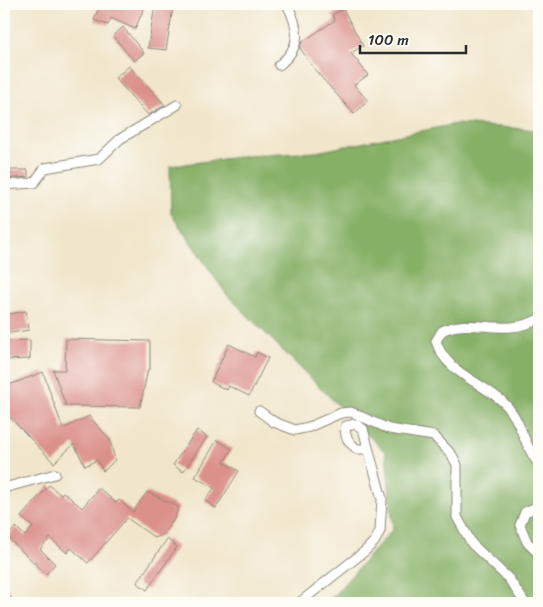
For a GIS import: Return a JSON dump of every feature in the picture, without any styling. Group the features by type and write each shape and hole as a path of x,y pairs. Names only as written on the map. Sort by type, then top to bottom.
{"street":[{"path":"279,65 290,54 297,39 296,22 287,4"},
{"path":"4,185 32,184 37,181 45,168 98,159 120,139 177,105"},
{"path":"539,319 526,326 513,328 456,325 442,331 436,340 442,355 450,363 465,376 504,403 522,428 530,451 539,464"},
{"path":"259,411 274,422 295,430 309,427 345,412 356,413 389,429 434,436 452,455 457,465 457,517 472,544 509,579 525,603"},
{"path":"300,603 365,551 375,541 380,531 382,499 368,448"},
{"path":"4,488 55,474"},
{"path":"539,506 530,508 525,512 520,525 521,533 539,554"}],"path":[{"path":"513,328 539,348"}],"green space":[{"path":"456,124 539,130 539,603 327,603 393,529 386,453 227,295 171,214 170,166 246,156 316,152"}],"building":[{"path":"100,4 146,4 135,29 111,18 108,25 94,20"},
{"path":"155,5 173,8 166,50 148,48"},
{"path":"343,9 363,46 351,53 368,75 354,85 368,101 354,114 315,70 300,48 302,42 335,20 332,15"},
{"path":"123,27 144,53 134,61 113,36"},
{"path":"129,66 165,105 148,115 115,78"},
{"path":"4,170 28,170 28,177 4,179"},
{"path":"26,311 29,330 4,334 4,315"},
{"path":"66,339 150,341 150,369 148,369 140,407 66,406 53,370 65,370"},
{"path":"30,340 30,359 4,360 4,341"},
{"path":"229,344 255,357 257,352 268,358 249,396 229,386 227,390 211,382"},
{"path":"43,372 63,429 89,416 110,440 115,460 103,471 97,460 85,466 74,444 54,463 4,411 4,387"},
{"path":"197,430 207,437 183,472 173,465"},
{"path":"217,440 232,449 224,462 239,471 216,508 205,501 214,488 195,477"},
{"path":"49,485 61,495 63,492 82,508 99,488 116,503 119,500 133,512 147,492 179,507 174,519 162,535 155,538 127,518 88,563 71,548 67,553 50,538 40,549 55,564 46,574 7,537 16,527 25,536 33,527 21,517"},
{"path":"167,539 177,547 147,590 137,583"},
{"path":"4,590 16,603 4,603"}]}
